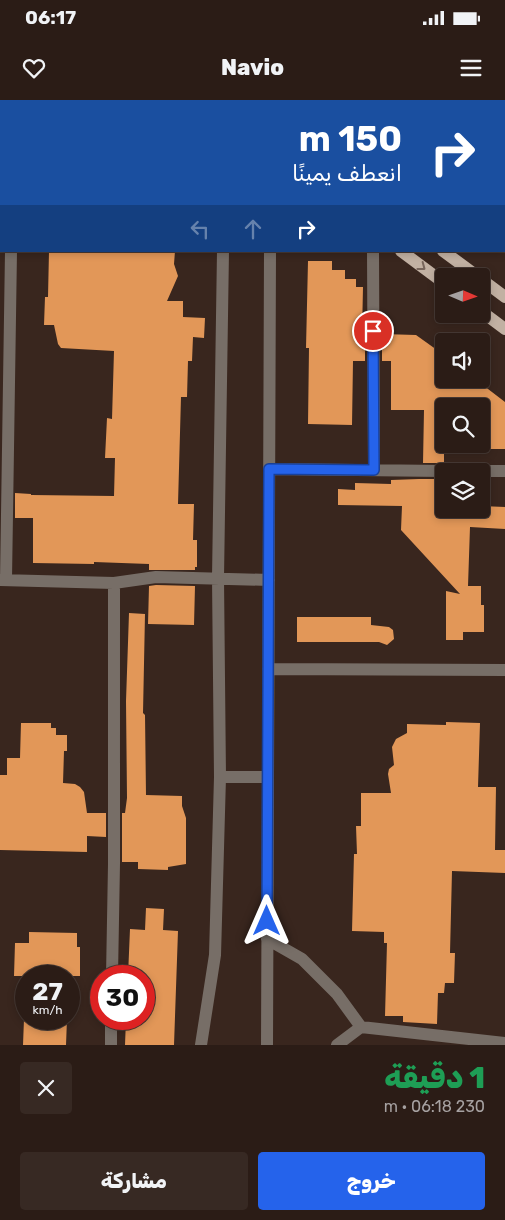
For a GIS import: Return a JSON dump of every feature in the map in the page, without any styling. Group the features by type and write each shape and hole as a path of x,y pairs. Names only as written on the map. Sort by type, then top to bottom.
{"main road":[{"path":"402,252 435,276"},
{"path":"444,252 466,268"},
{"path":"490,286 505,297"},
{"path":"490,318 505,329"}],"street":[{"path":"11,252 3,580 114,583 156,577 269,580"},
{"path":"202,1045 215,955 220,777 218,578 223,252"},
{"path":"267,1045 270,252"},
{"path":"373,252 374,470"},
{"path":"269,469 435,471"},
{"path":"490,471 505,471"},
{"path":"112,965 114,583"},
{"path":"268,669 505,670"},
{"path":"220,777 268,777"},
{"path":"267,939 302,959 337,994 361,1027"},
{"path":"337,1045 361,1027 505,1043"},
{"path":"111,1030 111,1045"}],"building":[{"path":"49,252 175,252 174,264 178,276 167,301 183,301 183,317 205,318 204,338 193,337 192,361 188,361 187,397 181,397 178,504 194,504 193,540 197,540 197,567 195,567 195,570 149,570 149,564 94,562 94,564 33,563 33,518 15,518 15,493 31,495 114,496 115,458 105,458 107,418 112,419 114,351 61,348 58,344 54,325 44,325 45,297 48,297"},
{"path":"308,261 332,261 332,270 345,270 345,279 356,279 356,287 363,287 362,334 365,334 365,361 353,361 352,425 308,424 309,348 306,348"},
{"path":"382,334 416,335 435,349 435,388 487,388 505,402 505,449 490,449 490,398 435,398 435,453 444,453 444,463 423,463 424,410 391,410 391,361 382,361"},
{"path":"435,479 435,518 490,518 490,506 505,507 505,529 470,527 468,586 481,586 481,605 484,605 484,632 463,632 463,640 446,640 446,591 460,594 401,530 402,506 338,505 338,489 355,490 355,483 391,484 391,480"},
{"path":"149,586 195,586 194,625 148,624"},
{"path":"129,613 145,614 143,713 145,715 146,795 182,796 182,806 186,818 186,864 168,867 168,870 138,869 138,862 122,862 122,813 125,813 127,798 126,701"},
{"path":"297,617 371,617 371,625 389,627 393,630 394,639 387,645 379,642 297,642"},
{"path":"446,722 480,723 478,787 496,787 495,850 505,850 505,873 452,871 450,953 455,953 454,983 445,983 444,993 438,993 437,1024 403,1022 403,1016 385,1016 387,943 384,943 384,932 352,931 354,854 357,854 356,826 361,826 361,793 391,793 388,774 389,769 394,765 392,747 396,739 407,733 407,724 446,725"},
{"path":"21,723 51,723 51,728 56,728 56,735 67,735 67,751 64,751 63,783 75,784 84,792 87,813 106,813 106,837 87,836 87,852 0,850 0,775 7,775 7,758 20,758"},
{"path":"146,908 164,909 163,930 178,931 174,1045 125,1045 126,1030 155,1030 155,965 128,965 130,929 145,930"},
{"path":"29,932 77,933 77,947 80,947 80,965 15,965 14,976 15,943 29,943"},
{"path":"24,1030 67,1030 66,1045 23,1045"}],"route":[{"path":"267,921 269,469 374,470 373,331"}]}
